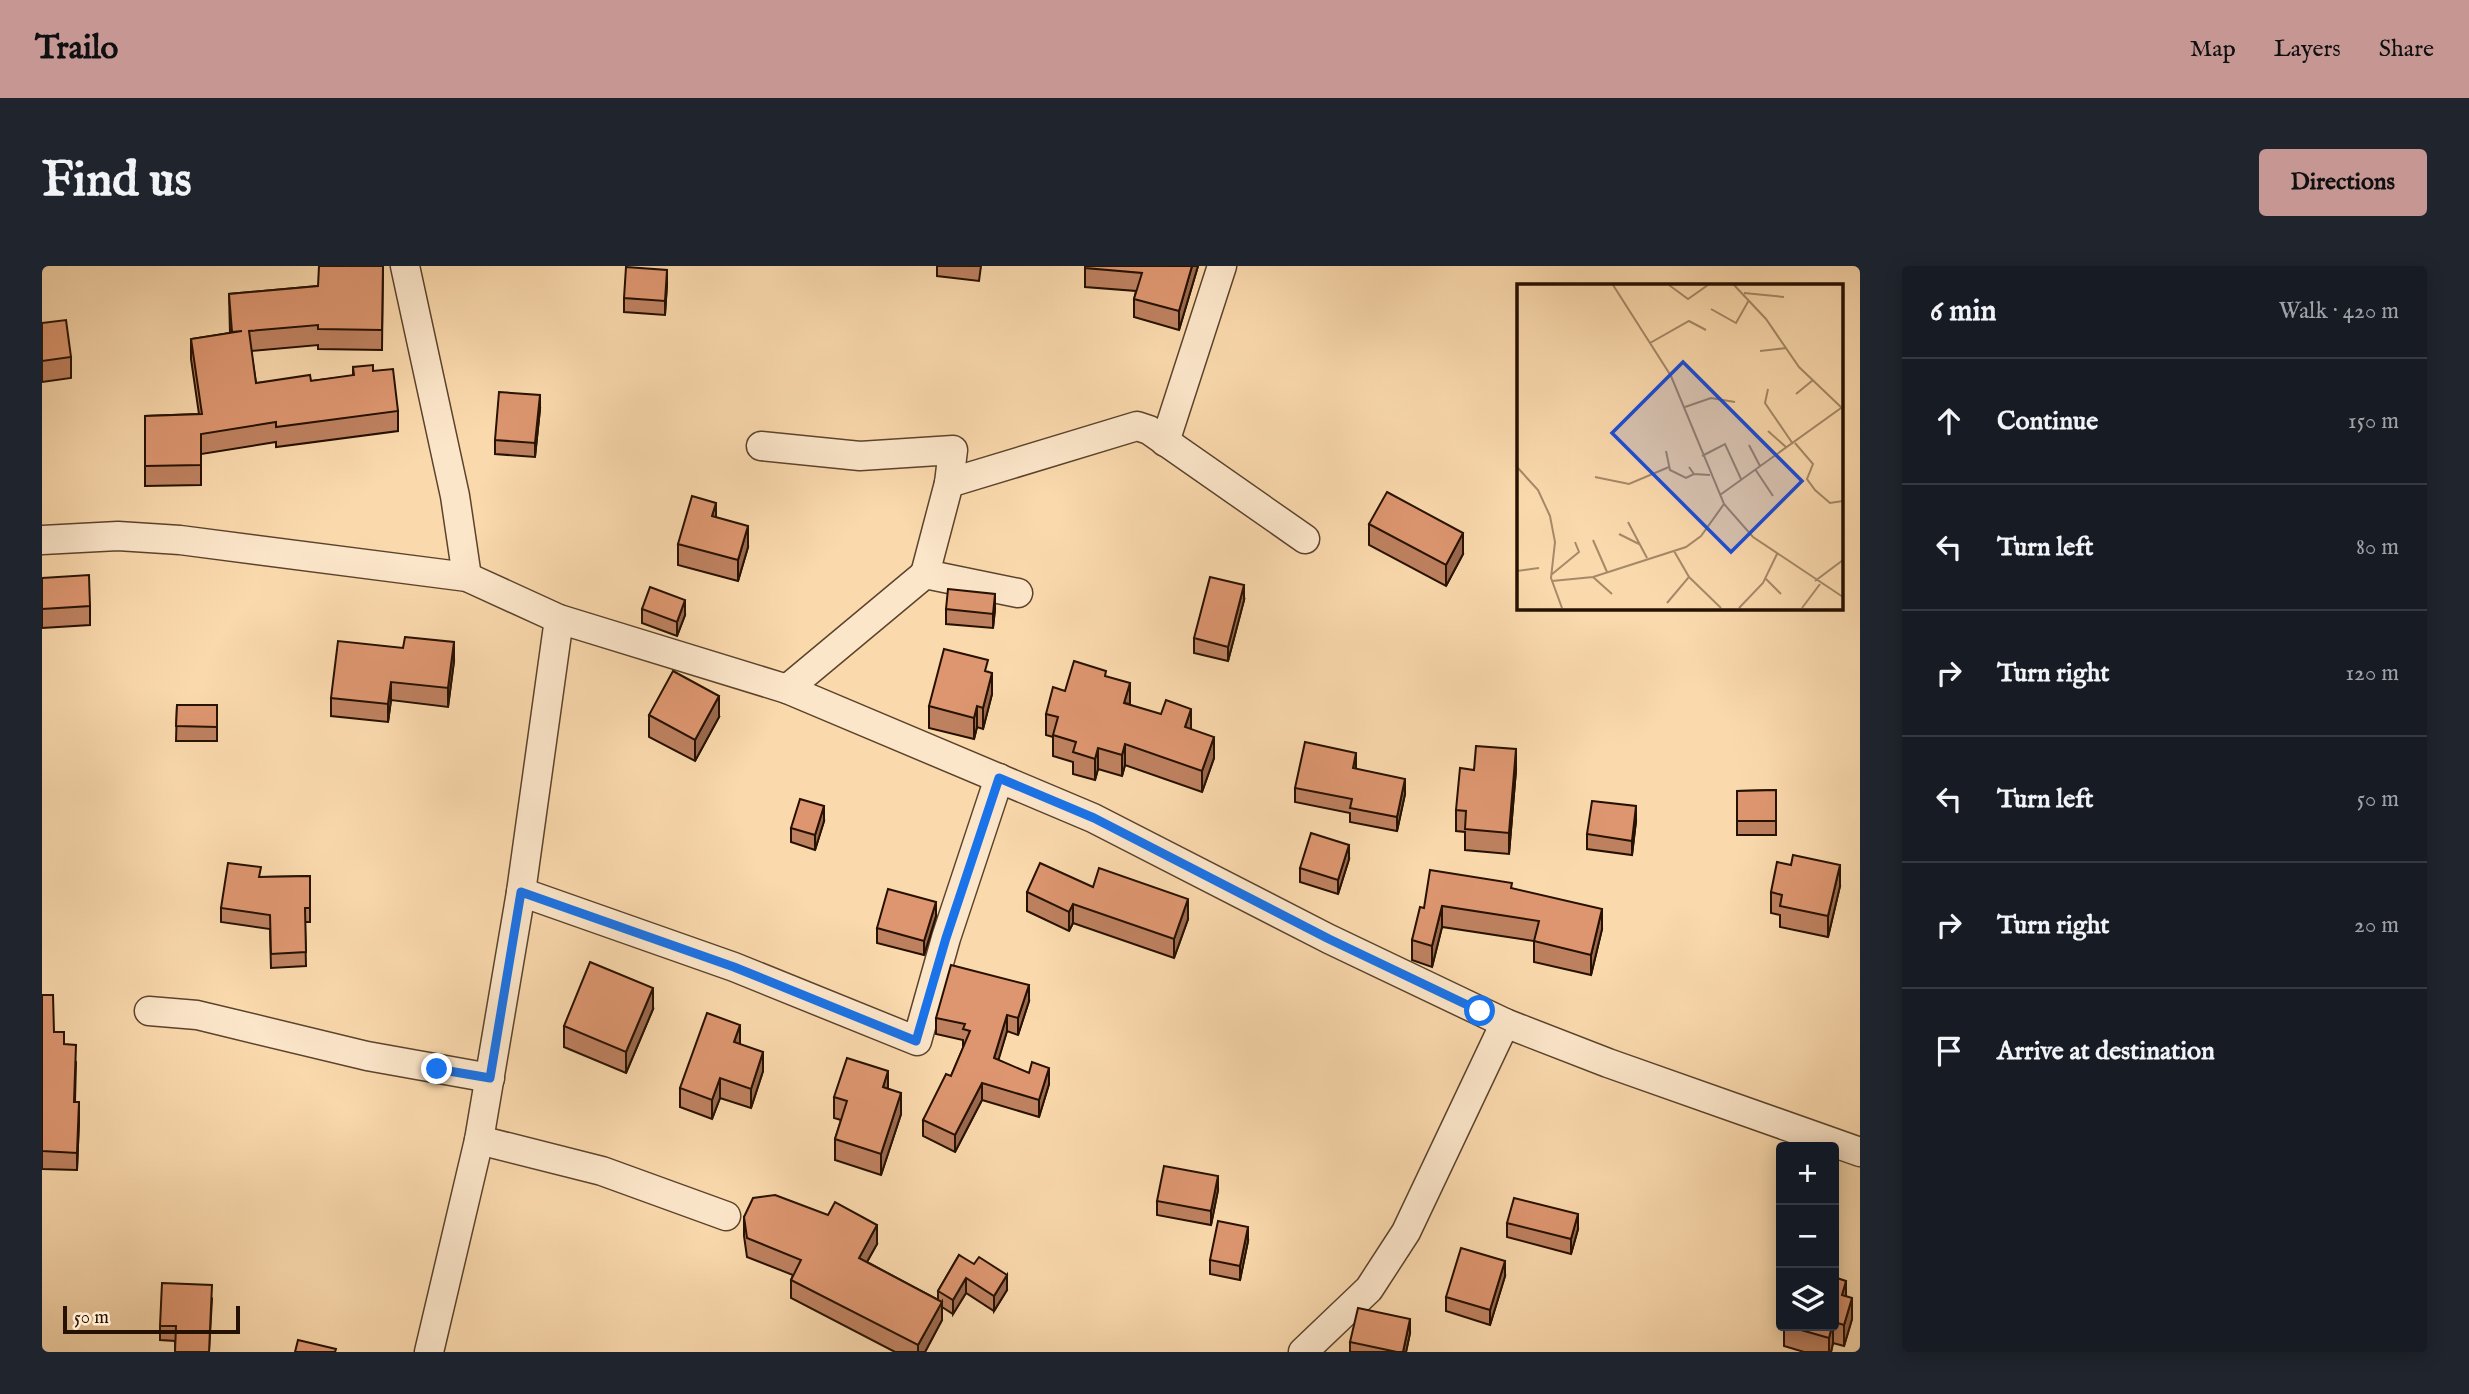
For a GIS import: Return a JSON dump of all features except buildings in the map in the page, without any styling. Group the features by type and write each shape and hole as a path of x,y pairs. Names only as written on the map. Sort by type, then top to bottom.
{"street":[{"path":"405,266 455,496 467,577"},
{"path":"1165,442 1222,266"},
{"path":"949,483 1137,426 1149,430 1306,539"},
{"path":"761,446 860,456 953,450 949,483 925,574 788,689"},
{"path":"42,540 118,536 180,540 467,577 559,619 788,689 1094,818 1329,939 1505,1023 1608,1063 1860,1152"},
{"path":"925,574 1018,593"},
{"path":"429,1352 479,1140 490,1078 521,892 559,619"},
{"path":"521,892 734,967 916,1041 946,938 999,778"},
{"path":"149,1011 197,1014 367,1056 490,1078"},
{"path":"1303,1352 1369,1289 1406,1232 1505,1023"},
{"path":"479,1140 602,1171 726,1216"}],"route":[{"path":"437,1069 490,1078 521,892 734,967 916,1041 946,938 999,778 1094,818 1329,939 1480,1011"}]}
